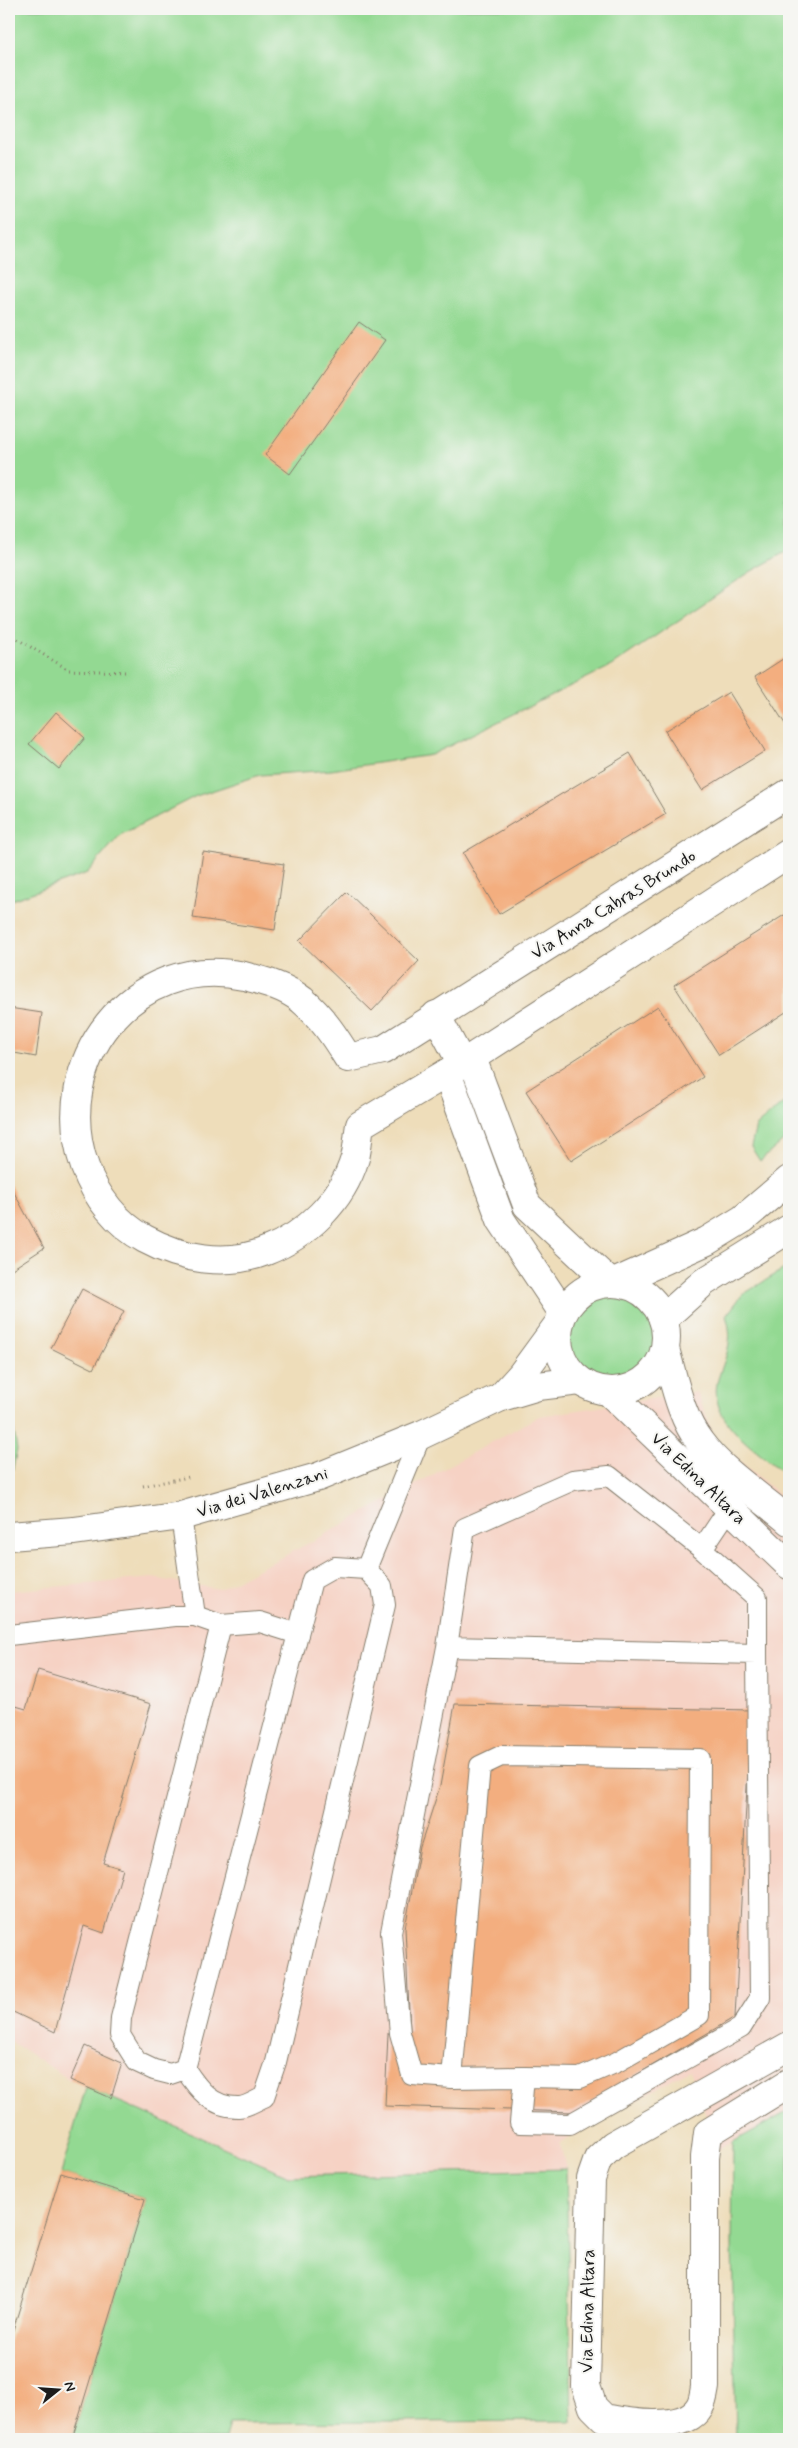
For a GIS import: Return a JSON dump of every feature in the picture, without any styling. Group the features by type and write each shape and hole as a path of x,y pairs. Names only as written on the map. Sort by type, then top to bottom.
{"main road":[{"name":"Via Anna Cabras Brundo","path":"460,1065 360,1125 355,1158 341,1189 321,1216 295,1237 265,1252 232,1259 198,1258 173,1252 136,1234 110,1212 91,1184 78,1148 74,1109 81,1072 98,1037 123,1008 155,987 191,975 229,973 267,981 300,999 308,1006 328,1026 348,1058 383,1050 436,1014 789,793"},
{"path":"460,1065 789,853"},
{"path":"436,1014 527,1205 611,1283 707,1241 742,1219 789,1180"},
{"path":"460,1065 501,1220 561,1318 557,1335 561,1357 580,1382"},
{"path":"663,1319 704,1282 789,1229"},
{"name":"Via dei Valenzani","path":"9,1536 74,1531 181,1516 318,1477 421,1436 501,1397 538,1386 580,1382 593,1389 609,1392 624,1390 638,1385 650,1376 660,1363 665,1349 666,1334 663,1319 656,1305 645,1294 625,1284 611,1283 587,1288 573,1299 521,1375 501,1397"},
{"name":"Via Edina Altara","path":"665,1349 682,1410 699,1442 717,1460 789,1521"},
{"name":"Via Edina Altara","path":"609,1392 789,1565"},
{"name":"Via Edina Altara","path":"789,2046 613,2145 598,2159 591,2179 586,2386 593,2407 604,2418 666,2424 688,2419 700,2406 705,2387 705,2156 708,2133 789,2083"}],"lane":[{"path":"366,1569 421,1436"},
{"path":"452,2078 480,1766 501,1756 700,1758 699,2015 617,2062 580,2078 524,2077 452,2078 412,2075 400,2033 391,1932 447,1647 465,1528 573,1480 609,1476 702,1550 757,1598 760,1998 741,2028 570,2124 520,2123 524,2077"},
{"path":"702,1550 730,1507"},
{"path":"181,1516 195,1616"},
{"path":"335,1567 366,1569 382,1586 385,1606 276,2062 264,2097 240,2108 217,2104 199,2090 185,2068 298,1634 312,1580 335,1567"},
{"path":"9,1635 175,1616 195,1616 221,1625 260,1622 298,1634"},
{"path":"185,2068 170,2074 154,2070 137,2062 120,2035 121,2018 221,1625"},
{"path":"447,1647 757,1654"}],"path":[{"path":"9,634 69,670 125,672"},
{"path":"142,1486 190,1477"}],"shaded area":[{"path":"697,1392 715,1440 789,1503 789,2111 718,2150 690,2070 560,2143 566,2169 289,2176 70,2080 9,2040 9,1591 152,1578 220,1589 315,1540 539,1416"},
{"path":"718,2438 718,2439 632,2439"}],"green space":[{"path":"9,9 789,9 789,550 750,572 611,666 431,755 331,770 260,775 196,796 120,835 87,873 9,901"},
{"path":"789,1098 789,1136 760,1161 751,1147 756,1126"},
{"path":"789,1266 789,1477 737,1434 726,1421 719,1407 716,1392 729,1339 726,1316 742,1295"},
{"path":"612,1288 631,1292 647,1302 657,1318 661,1337 657,1356 647,1372 631,1382 612,1386 593,1382 577,1372 567,1356 563,1337 567,1318 577,1302 593,1292"},
{"path":"9,1400 17,1450 9,1485"},
{"path":"86,2087 289,2176 566,2169 572,2421 229,2423 225,2439 72,2439 145,2199 61,2173"},
{"path":"789,2111 789,2439 736,2439 732,2244 733,2142"}],"building":[{"path":"359,322 385,340 290,474 265,455"},
{"path":"789,655 789,730 755,677"},
{"path":"729,692 765,751 702,790 665,731"},
{"path":"56,712 85,738 59,769 29,744"},
{"path":"630,753 666,814 499,914 463,853"},
{"path":"203,852 284,864 275,930 193,918"},
{"path":"347,892 419,961 372,1011 299,941"},
{"path":"789,912 789,1010 719,1055 674,985"},
{"path":"658,1006 703,1077 571,1161 526,1091"},
{"path":"9,1008 42,1013 36,1057 9,1052"},
{"path":"9,1186 44,1248 9,1271"},
{"path":"82,1289 124,1311 93,1369 51,1348"},
{"path":"38,1670 151,1704 103,1863 123,1869 104,1933 84,1926 55,2032 9,2010 9,1704 26,1709"},
{"path":"455,1704 751,1710 735,2017 573,2112 385,2106 388,2033 410,2031 405,1928 420,1847 440,1786"},
{"path":"85,2046 122,2063 111,2098 70,2080"},
{"path":"61,2173 145,2199 72,2439 9,2439 9,2343"}]}
